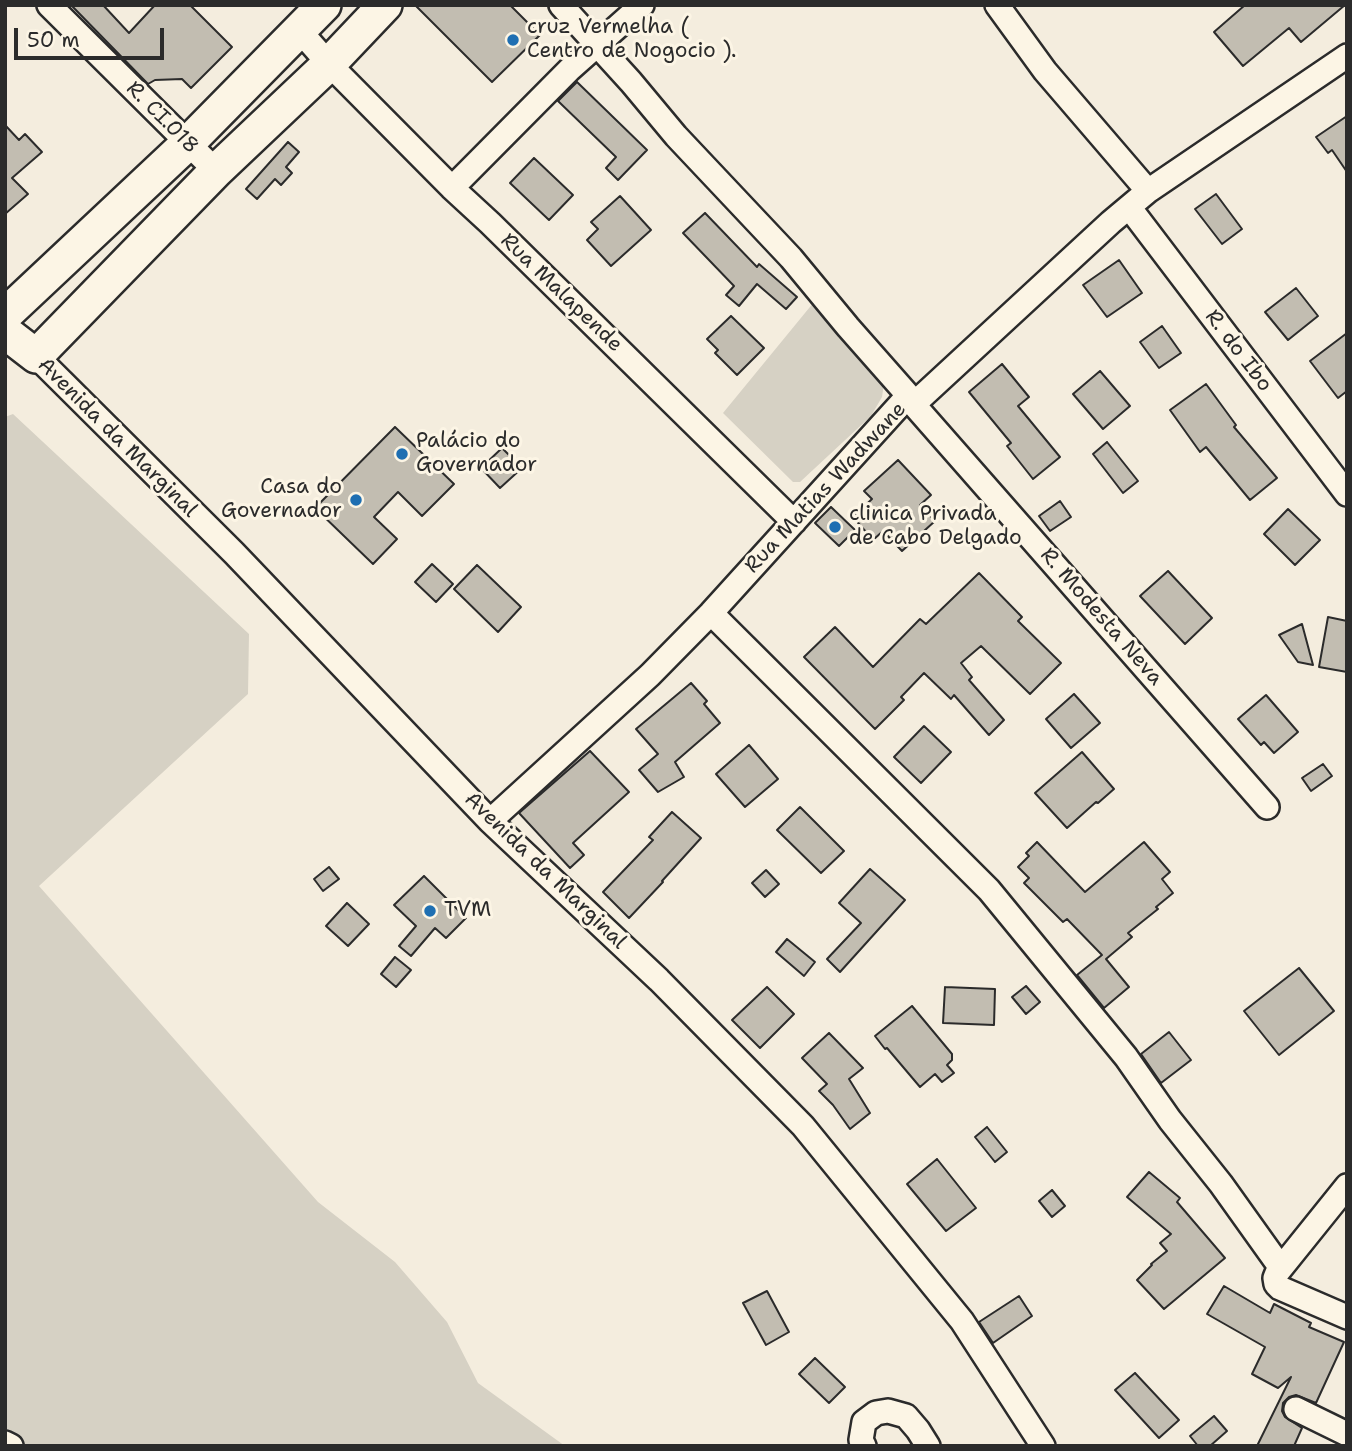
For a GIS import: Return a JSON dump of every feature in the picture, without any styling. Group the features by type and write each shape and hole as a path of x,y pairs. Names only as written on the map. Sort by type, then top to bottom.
{"street":[{"name":"R. CI.018","path":"49,5 216,171"},
{"path":"5,315 188,143 324,5"},
{"path":"36,356 216,171 328,64 385,5"},
{"name":"R. Modesta Neva","path":"561,5 676,136 799,267 911,400 1267,807"},
{"path":"452,188 570,69 642,5"},
{"path":"997,5 1045,71 1148,191"},
{"name":"Rua Malapende","path":"299,30 328,64 452,188 794,522"},
{"name":"Rua Matias Wadwane","path":"490,821 650,675 911,400 1148,191 1347,56"},
{"name":"R. do Ibo","path":"1129,207 1347,494"},
{"name":"Avenida da Marginal","path":"5,332 36,356 234,553 490,821 659,981 803,1126 962,1321 1043,1446"},
{"path":"711,613 989,890 1126,1057 1281,1268"},
{"path":"1347,1186 1275,1278 1280,1288 1347,1317"},
{"path":"1296,1409 1347,1434"},
{"path":"864,1446 861,1440 864,1422 876,1413 888,1411 906,1416 928,1446"},
{"path":"5,1443 11,1446"}],"shaded area":[{"path":"814,302 885,376 882,397 871,416 800,482 793,482 723,413"},
{"path":"13,414 249,634 248,694 39,886 318,1202 395,1262 447,1322 478,1383 565,1446 5,1446 5,417"}],"building":[{"path":"71,5 103,5 129,33 155,5 190,5 232,47 191,88 182,79 155,80 148,84"},
{"name":"cruz Vermelha ( Centro de Nogocio ).","path":"415,5 510,5 540,35 492,82"},
{"path":"1245,5 1345,5 1301,42 1289,28 1243,66 1214,32"},
{"path":"577,82 647,150 618,180 606,168 616,157 558,101"},
{"path":"1347,116 1347,172 1332,150 1328,153 1316,137"},
{"path":"5,125 19,140 25,134 42,152 12,178 28,194 5,214"},
{"path":"288,142 299,152 286,167 292,173 281,185 275,179 257,199 246,189"},
{"path":"534,158 573,195 549,220 510,183"},
{"path":"1216,194 1242,229 1222,244 1195,209"},
{"path":"620,196 651,230 611,266 587,240 598,229 591,222"},
{"path":"705,213 757,267 759,264 797,297 786,309 757,284 739,306 726,295 734,286 683,233"},
{"path":"1119,260 1142,293 1107,317 1083,285"},
{"path":"1296,288 1318,316 1288,340 1265,312"},
{"path":"731,316 764,348 737,375 715,353 718,350 707,339"},
{"path":"1162,326 1181,353 1159,368 1140,342"},
{"path":"1347,333 1347,391 1338,398 1310,361"},
{"path":"1002,364 1029,397 1018,406 1060,457 1033,479 1007,446 1011,443 969,392"},
{"path":"1100,371 1130,406 1103,429 1073,394"},
{"path":"1206,384 1236,425 1234,427 1277,478 1250,500 1206,447 1200,452 1170,410"},
{"name":"Casa do Governador","path":"395,427 454,484 422,516 398,492 374,517 397,539 373,564 315,508"},
{"path":"1107,442 1138,481 1123,493 1093,454"},
{"path":"502,448 522,468 500,488 481,468"},
{"path":"898,460 931,495 920,505 935,521 902,551 883,531 873,540 853,517 872,499 864,491"},
{"path":"1060,501 1071,517 1050,531 1039,516"},
{"name":"clinica Privada de Cabo Delgado","path":"831,507 855,530 839,546 815,523"},
{"path":"1288,509 1320,540 1295,565 1264,534"},
{"path":"432,564 453,584 436,602 415,582"},
{"path":"477,565 521,607 498,632 454,589"},
{"path":"1168,571 1212,618 1185,644 1140,596"},
{"path":"979,573 1022,617 1018,621 1061,663 1030,694 981,646 961,663 972,677 969,680 1004,720 989,735 954,695 951,699 924,673 901,697 904,700 875,729 804,657 835,627 873,667 920,619 926,624"},
{"path":"1328,617 1347,621 1347,672 1319,667"},
{"path":"1302,624 1313,665 1298,662 1279,635"},
{"path":"691,683 707,701 704,704 720,723 675,762 684,777 658,792 639,770 658,754 636,729"},
{"path":"1074,694 1100,723 1071,748 1046,719"},
{"path":"1266,695 1298,732 1274,753 1264,742 1261,745 1238,719"},
{"path":"924,726 951,752 921,783 894,757"},
{"path":"749,745 778,779 745,807 716,774"},
{"path":"590,751 629,792 573,843 584,855 570,868 519,813"},
{"path":"1082,752 1114,789 1067,828 1035,793"},
{"path":"1323,764 1332,776 1311,791 1302,778"},
{"path":"800,807 844,851 821,873 777,830"},
{"path":"672,812 701,838 629,918 603,892 653,840 649,837"},
{"path":"1037,842 1085,892 1144,842 1170,872 1162,879 1173,893 1128,933 1132,937 1106,959 1129,987 1104,1008 1077,975 1102,955 1067,919 1063,922 1024,883 1029,878 1018,867 1029,856 1026,853"},
{"path":"329,867 339,879 323,891 314,879"},
{"path":"870,869 905,900 840,972 827,959 861,923 839,903"},
{"path":"766,870 779,884 765,897 752,883"},
{"name":"TVM","path":"424,876 466,918 446,938 435,928 411,956 399,946 416,926 394,905"},
{"path":"347,903 369,924 348,946 326,926"},
{"path":"787,939 815,962 804,976 776,952"},
{"path":"395,957 411,970 396,987 381,974"},
{"path":"1299,968 1334,1011 1279,1055 1244,1011"},
{"path":"1026,986 1040,1002 1026,1014 1012,997"},
{"path":"767,987 794,1014 760,1048 732,1020"},
{"path":"945,987 995,989 994,1025 943,1023"},
{"path":"912,1006 952,1054 952,1060 947,1065 954,1073 942,1082 935,1074 920,1087 875,1036"},
{"path":"1169,1032 1191,1060 1161,1083 1141,1054"},
{"path":"829,1033 863,1068 849,1079 870,1113 850,1129 819,1091 827,1084 802,1058"},
{"path":"987,1127 1007,1152 995,1162 975,1137"},
{"path":"937,1159 976,1208 946,1231 907,1184"},
{"path":"1149,1172 1180,1198 1177,1202 1225,1258 1164,1309 1137,1280 1167,1251 1160,1243 1171,1234 1127,1197"},
{"path":"1052,1190 1065,1206 1052,1217 1039,1201"},
{"path":"1224,1286 1270,1313 1274,1304 1311,1323 1309,1327 1344,1342 1316,1403 1296,1395 1283,1403 1282,1411 1285,1417 1302,1428 1294,1446 1257,1446 1291,1377 1278,1388 1252,1374 1265,1347 1207,1314"},
{"path":"767,1291 789,1332 766,1345 743,1303"},
{"path":"1019,1296 1032,1316 993,1343 979,1322"},
{"path":"815,1358 845,1387 829,1403 799,1374"},
{"path":"1135,1373 1179,1420 1159,1438 1115,1390"},
{"path":"1214,1416 1227,1431 1210,1446 1198,1446 1190,1436"}],"place":[{"name":"cruz Vermelha ( Centro de Nogocio ).","path":"513,40"},
{"name":"Palácio do Governador","path":"402,454"},
{"name":"Casa do Governador","path":"356,500"},
{"name":"clinica Privada de Cabo Delgado","path":"835,527"},
{"name":"TVM","path":"430,911"}]}
